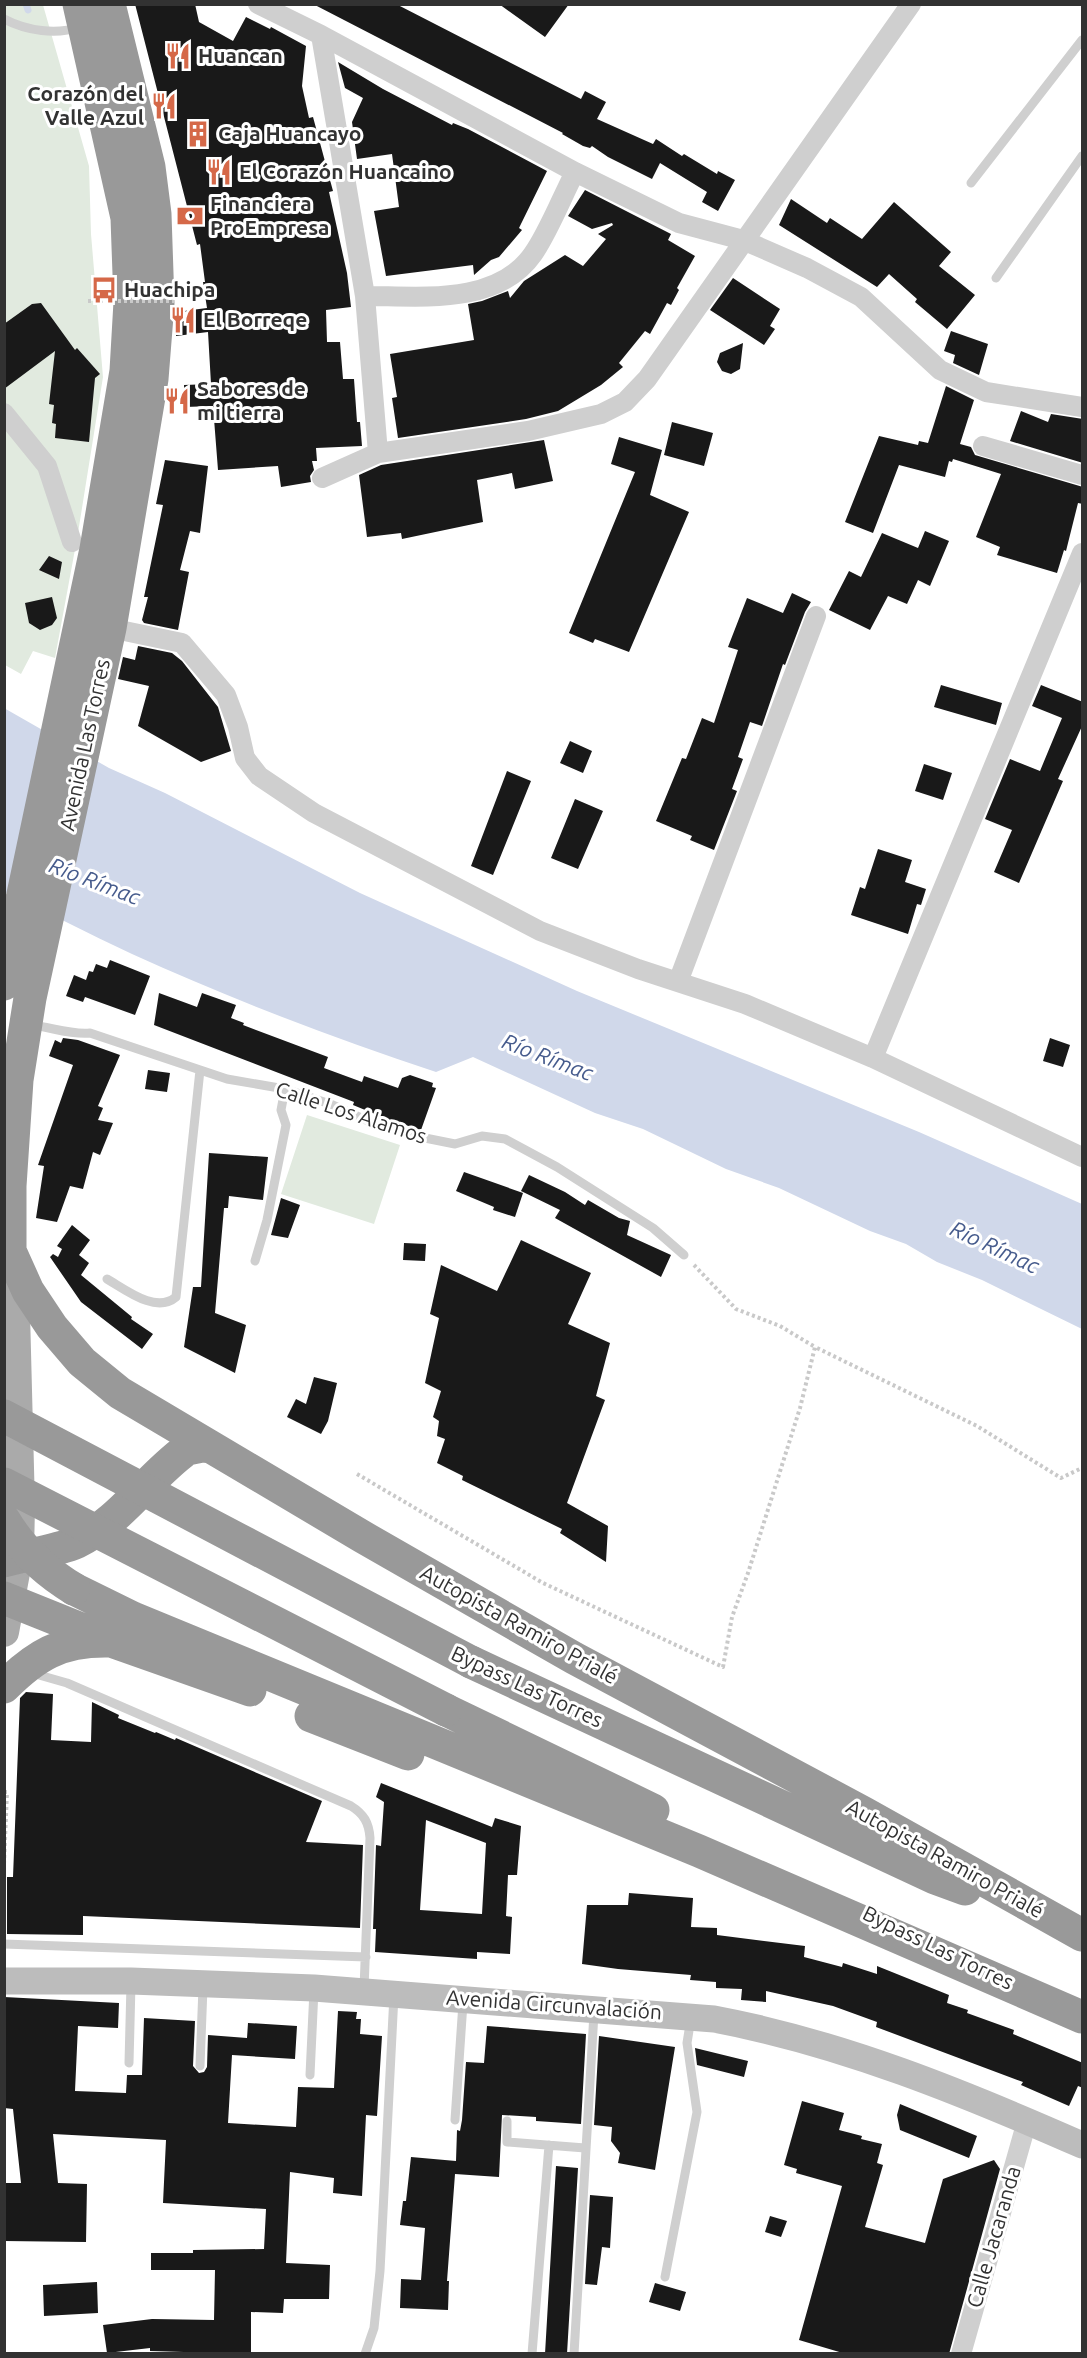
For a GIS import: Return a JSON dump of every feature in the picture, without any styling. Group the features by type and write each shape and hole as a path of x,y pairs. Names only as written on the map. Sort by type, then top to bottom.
{"highway":[{"name":"Avenida Las Torres","path":"10,1251 11,1076 26,1024 14,963 79,705 110,628 152,379 158,303 155,213 148,167 109,4"},
{"name":"Avenida Las Torres","path":"79,705 96,549 126,371 130,302 127,218 82,15"},
{"name":"Autopista Ramiro Prialé","path":"10,1251 28,1291 46,1318 82,1362 120,1393 574,1658 864,1813 1074,1931"},
{"name":"Bypass Las Torres","path":"4,1416 471,1662 935,1878 1074,1931"},
{"path":"11,1559 64,1547 89,1535 141,1493 180,1454 194,1446 210,1447"},
{"name":"Bypass Las Torres","path":"4,1484 446,1710 1035,1995"},
{"path":"4,1520 31,1557 50,1573 74,1589 133,1618 699,1851 1083,2017"},
{"path":"8,1599 111,1641 232,1682 362,1737 541,1803 699,1851"},
{"path":"13,1679 48,1652 64,1645 111,1641"}],"main road":[{"name":"Avenida Las Torres","path":"4,1632 11,1559 20,1507 15,1313 10,1251"}],"street":[{"path":"258,4 321,35 575,172 679,223 743,240 807,268 861,297 940,370 986,392 1083,407"},
{"path":"322,478 378,453 528,431 601,414 625,402 647,379 911,4"},
{"path":"321,35 365,297 378,453"},
{"path":"365,297 448,296 482,289 510,277 532,255 575,172"},
{"path":"4,413 47,466 72,542"},
{"path":"983,446 1083,475"},
{"path":"873,1058 1083,553"},
{"path":"678,982 816,616"},
{"path":"110,628 182,643 226,695 245,758 259,776 314,813 540,931 745,1004 873,1058 1083,1157"},
{"name":"Avenida Circunvalación","path":"4,1981 131,1981 314,1988 691,2016 746,2025 813,2043 950,2090 1083,2145"},
{"name":"Calle Jacaranda","path":"961,2354 1027,2121"}],"lane":[{"path":"4,19 52,33 67,32 82,15"},
{"path":"971,183 1083,40"},
{"path":"996,278 1083,156"},
{"name":"Calle Los Alamos","path":"26,1024 51,1027 76,1035 90,1033 227,1079 285,1089 333,1105 377,1125 425,1138 455,1144 482,1136 505,1139 557,1167 653,1228 684,1255"},
{"path":"107,1278 135,1296 162,1304 170,1303 176,1297 200,1070"},
{"path":"255,1261 256,1249 267,1220 286,1125 281,1110 285,1089"},
{"path":"13,1679 67,1683 358,1810 368,1825 370,1838 363,1991"},
{"path":"4,1944 366,1957"},
{"path":"129,2062 131,1981"},
{"path":"200,2066 203,1984"},
{"path":"310,2075 314,1988"},
{"path":"364,2354 374,2328 380,2271 394,1993"},
{"path":"455,2120 463,1998"},
{"path":"574,2354 594,2008"},
{"path":"665,2277 697,2112 687,2043 691,2016"},
{"path":"507,2121 507,2142 585,2148"},
{"path":"532,2354 549,2145"}],"path":[{"path":"88,301 174,301"},
{"path":"684,1255 736,1309 780,1326 815,1347 977,1426 1061,1478 1083,1468"},
{"path":"357,1474 543,1583 723,1667 732,1617 800,1408 815,1347"},
{"path":"4,1792 7,1792 4,1863"}],"shaded area":[{"path":"5,5 43,5 89,166 91,234 103,377 55,658 33,651 21,674 5,665"},
{"path":"307,1115 400,1145 374,1224 281,1194"}],"water":[{"name":"Río Rímac","path":"4,708 109,768 165,793 360,893 577,991 919,1132 1082,1204 1082,1329 982,1280 937,1262 906,1244 870,1231 779,1188 726,1169 643,1129 595,1113 473,1057 436,1072 359,1046 169,971 5,892"}],"building":[{"path":"135,4 195,4 199,22 233,41 246,17 270,29 271,27 306,46 302,86 309,118 313,117 333,191 329,192 347,273 351,307 326,310 327,342 340,342 343,379 354,379 357,422 360,422 362,446 316,448 317,461 312,461 314,470 310,476 311,482 281,487 278,466 218,470 213,406 185,407 184,385 211,384 208,332 176,336 176,312 207,308 203,282 205,282 200,244 197,245"},
{"path":"313,4 396,4 581,99 585,91 606,102 597,119 653,144 656,139 682,156 684,154 717,174 718,171 735,180 718,211 702,202 707,192 660,163 652,179 608,157 592,146 590,148 583,146 563,133"},
{"path":"499,4 569,4 545,37"},
{"path":"338,62 383,89 452,125 453,123 468,129 547,171 519,228 522,230 499,257 491,260 474,275 473,265 386,276 374,211 399,207 392,154 357,159 352,122 363,98 345,88"},
{"path":"585,190 671,234 668,240 695,256 677,288 679,290 671,305 667,303 650,334 645,331 619,363 623,367 601,385 558,411 526,419 398,438 392,398 397,397 390,354 474,340 468,304 508,291 510,298 524,281 565,255 583,266 606,239 598,234 613,225 612,223 592,229 568,216"},
{"path":"791,199 827,223 830,218 862,239 894,202 951,252 939,266 975,295 947,329 915,302 917,299 889,274 877,287 779,225"},
{"path":"733,278 780,309 770,326 775,329 764,345 710,310"},
{"path":"41,303 75,350 77,348 100,374 95,378 89,442 55,438 56,424 52,423 54,405 49,404 55,351 4,389 4,324 32,304"},
{"path":"951,331 988,344 979,375 953,363 955,355 944,351"},
{"path":"743,343 740,369 731,374 722,371 717,362 720,353"},
{"path":"946,386 974,400 960,444 971,447 975,455 1083,487 1083,504 1078,503 1066,551 1064,550 1057,573 997,555 1000,547 976,537 1001,474 953,459 952,462 949,461 945,477 899,465 873,533 845,522 879,436 918,445 919,441 928,443"},
{"path":"1021,411 1048,422 1051,414 1083,419 1083,463 1010,441"},
{"path":"672,422 713,433 704,466 664,455"},
{"path":"619,437 662,450 650,495 689,512 629,652 595,639 593,643 569,633 635,472 611,464"},
{"path":"544,440 553,481 515,489 512,473 477,480 483,522 402,539 401,533 367,537 359,475 381,465"},
{"path":"165,460 208,466 200,533 190,531 180,570 189,572 178,630 144,623 142,620 148,597 144,597 163,505 156,504"},
{"path":"925,531 949,541 930,586 918,580 907,604 888,596 870,630 829,610 849,571 861,577 882,533 918,548"},
{"path":"49,556 62,562 59,579 39,570"},
{"path":"792,593 811,602 785,665 783,664 762,726 750,722 738,757 743,759 732,789 737,791 714,850 690,840 692,836 656,821 682,758 686,759 702,718 714,723 738,650 728,647 747,598 783,613"},
{"path":"52,597 57,618 52,625 40,630 29,623 25,603"},
{"path":"138,646 172,653 182,661 218,707 231,751 201,762 138,726 149,686 118,679 123,657 135,660"},
{"path":"941,685 1002,703 996,725 934,707"},
{"path":"1041,685 1083,702 1083,724 1058,779 1063,781 1019,883 994,872 1012,830 985,819 1010,759 1040,771 1062,718 1032,706"},
{"path":"570,741 592,751 583,773 560,763"},
{"path":"924,764 952,773 943,800 915,791"},
{"path":"507,771 531,781 493,875 471,866"},
{"path":"575,799 603,811 578,869 551,858"},
{"path":"878,849 912,860 905,882 926,889 921,905 917,904 908,934 851,915 860,887 865,889"},
{"path":"110,960 150,976 135,1015 85,997 83,1002 66,996 74,975 86,980 89,971 93,972 96,964 107,968"},
{"path":"159,993 197,1007 202,993 236,1005 231,1018 244,1023 243,1025 328,1057 324,1068 362,1082 364,1076 398,1088 402,1078 410,1075 433,1083 432,1087 436,1088 421,1130 387,1119 353,1105 354,1102 154,1025"},
{"path":"63,1038 78,1040 120,1055 98,1106 103,1108 98,1120 113,1123 100,1155 93,1152 83,1189 70,1186 57,1222 36,1218 44,1166 38,1165 73,1065 49,1056 55,1040 61,1043"},
{"path":"1050,1038 1070,1045 1063,1067 1043,1061"},
{"path":"148,1070 170,1073 167,1092 145,1089"},
{"path":"209,1153 268,1157 263,1200 229,1196 228,1208 224,1208 215,1313 246,1325 235,1373 184,1347 193,1287 201,1287"},
{"path":"464,1172 523,1193 515,1217 493,1210 494,1207 456,1191"},
{"path":"529,1175 565,1192 585,1205 588,1200 619,1218 630,1221 627,1235 671,1255 661,1277 555,1218 560,1210 521,1191"},
{"path":"281,1198 300,1205 288,1238 271,1235"},
{"path":"72,1225 90,1240 79,1255 89,1263 81,1275 132,1317 131,1319 153,1334 142,1349 81,1302 50,1257 53,1254 58,1257 62,1249 57,1246"},
{"path":"521,1240 591,1273 568,1324 610,1343 596,1396 605,1400 567,1503 608,1526 606,1562 560,1533 562,1529 462,1480 463,1476 437,1463 445,1439 437,1436 439,1421 433,1417 441,1391 425,1383 439,1318 430,1314 441,1265 497,1291"},
{"path":"404,1243 426,1244 425,1261 403,1260"},
{"path":"314,1377 337,1383 328,1421 321,1434 287,1417 296,1399 306,1404"},
{"path":"26,1692 53,1694 51,1740 91,1742 92,1702 119,1715 118,1718 175,1740 176,1738 322,1801 306,1842 363,1845 360,1928 83,1916 83,1935 7,1934 7,1877 13,1877 20,1698"},
{"path":"381,1783 492,1827 495,1818 521,1826 517,1875 508,1875 506,1916 512,1917 510,1954 477,1952 477,1959 375,1952 376,1929 373,1929 376,1845 381,1846 384,1802 376,1797","holes":["426,1820 486,1843 482,1914 420,1910"]},
{"path":"629,1893 693,1898 691,1927 717,1928 717,1935 805,1946 804,1957 842,1967 843,1963 877,1974 877,1966 949,1995 947,2003 1014,2030 1013,2034 1083,2063 1083,2088 1078,2086 1069,2106 1021,2085 1023,2082 876,2027 877,2022 833,2006 766,1991 766,2002 741,2000 742,1989 716,1988 716,1982 690,1980 691,1975 582,1964 587,1905 628,1905"},
{"path":"4,1997 119,2003 118,2028 78,2026 75,2091 126,2093 127,2075 142,2075 144,2018 195,2021 193,2066 199,2073 204,2072 207,2067 208,2035 247,2038 248,2023 297,2026 295,2059 232,2055 228,2123 296,2127 298,2087 334,2088 338,2011 357,2012 356,2019 361,2019 360,2034 382,2036 377,2116 366,2115 362,2196 333,2193 334,2178 290,2172 286,2263 330,2265 329,2299 284,2299 283,2313 251,2312 251,2354 150,2351 150,2348 107,2353 103,2325 152,2319 214,2320 215,2270 151,2270 151,2253 264,2249 266,2209 163,2203 166,2140 53,2134 58,2183 87,2184 86,2242 4,2241 4,2183 21,2183 13,2109 4,2108"},
{"path":"487,2026 586,2034 581,2124 536,2121 536,2117 502,2115 499,2177 455,2174 447,2281 449,2281 448,2310 400,2308 401,2279 421,2280 425,2228 400,2225 403,2201 406,2201 411,2157 456,2161 457,2130 460,2131 462,2120 466,2062 484,2063"},
{"path":"599,2036 675,2047 655,2170 618,2163 620,2153 611,2141 612,2127 594,2125"},
{"path":"695,2048 748,2061 744,2077 697,2065"},
{"path":"802,2101 844,2113 839,2130 882,2144 877,2163 883,2165 865,2227 925,2243 943,2179 994,2160 1000,2169 949,2354 846,2354 799,2340 842,2186 796,2173 797,2169 784,2165"},
{"path":"900,2104 977,2136 969,2158 900,2130 897,2115"},
{"path":"556,2166 578,2168 567,2354 545,2354"},
{"path":"590,2195 613,2197 610,2248 602,2247 597,2285 585,2284"},
{"path":"770,2216 787,2221 781,2237 765,2232"},
{"path":"97,2282 98,2313 44,2316 43,2285"},
{"path":"655,2283 686,2292 680,2311 649,2302"}],"waterway":[{"path":"26,4 28,10"}],"place":[{"name":"Huancan","path":"178,56"},
{"name":"Corazón del Valle Azul","path":"164,106"},
{"name":"Caja Huancayo","path":"198,134"},
{"name":"El Corazón Huancaino","path":"219,172"},
{"name":"Financiera ProEmpresa","path":"190,216"},
{"name":"Huachipa","path":"104,290"},
{"name":"El Borreqe","path":"183,320"},
{"name":"Sabores de mi tierra","path":"177,401"}]}
